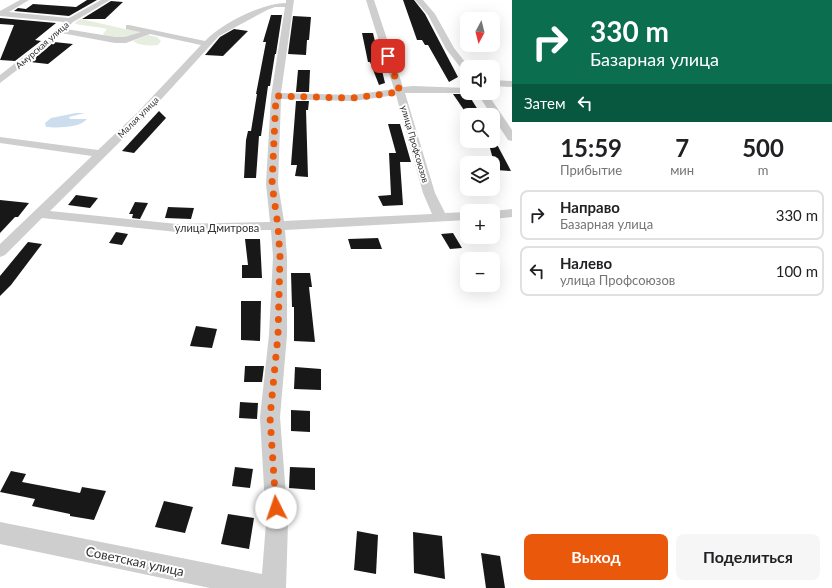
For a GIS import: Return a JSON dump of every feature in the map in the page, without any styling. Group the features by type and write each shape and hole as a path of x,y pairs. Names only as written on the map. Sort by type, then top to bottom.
{"street":[{"path":"1,14 25,0"},
{"name":"Амурская улица","path":"0,80 70,20 106,0"},
{"name":"улица Профсоюзов","path":"370,0 400,92 429,193 441,218"},
{"path":"419,0 430,14 450,49 460,61"},
{"path":"274,588 276,523 270,417 278,335 280,257 278,226 272,184 276,96 289,3"},
{"name":"Малая улица","path":"0,252 146,109 216,34 264,8 272,5 289,3"},
{"path":"1,14 70,20"},
{"path":"129,26 207,44"},
{"path":"60,30 115,40 126,40 151,31"},
{"path":"500,83 512,84"},
{"path":"276,96 353,98 413,89 460,91"},
{"path":"487,100 512,138"},
{"path":"0,140 100,154"},
{"name":"улица Дмитрова","path":"39,214 177,228 278,226 460,217"},
{"path":"500,215 512,214"},
{"name":"Советская улица","path":"0,533 270,588"}],"green space":[{"path":"81,19 125,29 143,31 128,37 106,37 103,34 107,29 75,24"},
{"path":"148,35 157,37 161,41 158,45 151,46 142,45 133,41"}],"water":[{"path":"76,113 85,113 69,117 70,119 87,119 84,122 74,126 46,127 45,123 51,118"}],"building":[{"path":"87,0 97,0 69,16 14,11 18,8 26,9 33,4 76,7"},
{"path":"403,0 414,0 425,14 458,77 449,82 428,45 425,45 422,40 417,40"},
{"path":"111,1 123,2 105,19 82,19"},
{"path":"271,15 282,15 270,86 268,86 261,136 259,136 256,178 244,178 246,140 248,131 251,131 256,94 266,42 263,42"},
{"path":"293,16 311,17 306,55 288,54"},
{"path":"0,18 56,23 35,40 41,41 15,61 0,60 14,25 0,24"},
{"path":"234,29 248,31 223,56 205,55 220,37"},
{"path":"362,33 373,33 385,83 379,85 370,62 368,62"},
{"path":"54,42 73,44 48,64 30,62"},
{"path":"298,70 310,70 309,92 296,92"},
{"path":"453,94 460,94 460,100 472,100 477,108 463,108"},
{"path":"296,101 309,101 308,110 306,110 308,177 295,176 297,165 291,165"},
{"path":"159,111 166,118 134,153 122,151"},
{"path":"388,124 400,124 411,162 400,162 403,205 383,206 378,196 391,195 389,153 396,153"},
{"path":"490,148 499,148 511,171 500,170 500,156 492,156"},
{"path":"76,195 98,198 90,208 68,205"},
{"path":"0,200 29,203 18,217 15,217 0,233"},
{"path":"135,202 148,203 140,219 132,218 133,214 129,214"},
{"path":"168,207 194,208 191,219 165,218"},
{"path":"116,232 128,234 122,245 109,243"},
{"path":"453,233 462,248 450,249 441,234"},
{"path":"378,238 382,249 351,249 348,239"},
{"path":"245,239 260,239 262,278 242,278 242,265 248,265"},
{"path":"28,242 42,244 11,285 0,296 0,276"},
{"path":"291,273 310,273 312,287 309,287 315,342 294,341 294,307 292,307"},
{"path":"241,301 261,301 260,341 241,340"},
{"path":"196,326 217,329 212,348 190,346"},
{"path":"245,366 264,366 262,382 244,382"},
{"path":"295,367 321,369 321,390 294,389"},
{"path":"240,402 258,403 257,419 239,418"},
{"path":"291,410 310,411 310,432 291,431"},
{"path":"235,467 253,469 250,488 232,486"},
{"path":"290,467 315,468 315,490 289,488"},
{"path":"11,471 26,474 22,482 80,493 82,487 106,491 94,520 70,516 70,514 32,506 35,499 0,492"},
{"path":"164,501 193,507 185,533 155,527"},
{"path":"228,514 254,518 249,549 221,544"},
{"path":"357,531 378,535 376,574 354,570"},
{"path":"413,532 442,536 445,579 414,573"},
{"path":"481,553 500,556 505,588 486,588"}],"route":[{"path":"276,508 270,417 278,335 280,257 278,226 272,184 276,96 353,98 400,92 388,56"}]}
